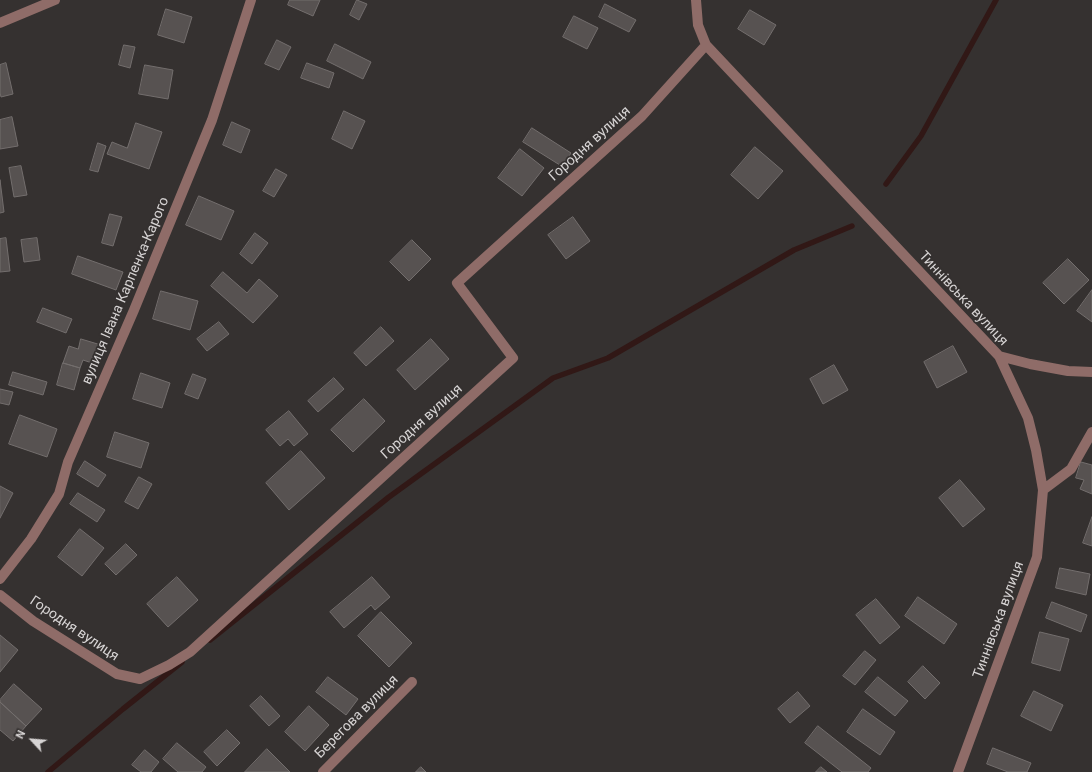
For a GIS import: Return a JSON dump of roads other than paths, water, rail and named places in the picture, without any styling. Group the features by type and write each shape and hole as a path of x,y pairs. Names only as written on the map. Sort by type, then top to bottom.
{"street":[{"path":"0,23 55,0"},
{"name":"вулиця Івана Карпенка-Карого","path":"0,579 32,539 59,494 68,462 134,310 212,120 251,0"},
{"path":"696,0 698,25 706,45"},
{"name":"Тиннівська вулиця","path":"706,45 999,356 1028,418 1036,450 1043,490 1038,557 958,772"},
{"name":"Городня вулиця","path":"0,595 33,621 117,674 140,679 169,665 190,652 513,358 457,283 642,116 706,45"},
{"path":"999,356 1030,364 1068,371 1092,372"},
{"path":"1043,490 1071,469 1092,432"},
{"name":"Берегова вулиця","path":"322,772 412,682"}],"waterway":[{"path":"886,184 921,136 996,0"},
{"path":"210,640 389,497 553,378 608,358 794,250 852,226"},
{"path":"48,772 182,662"}]}
